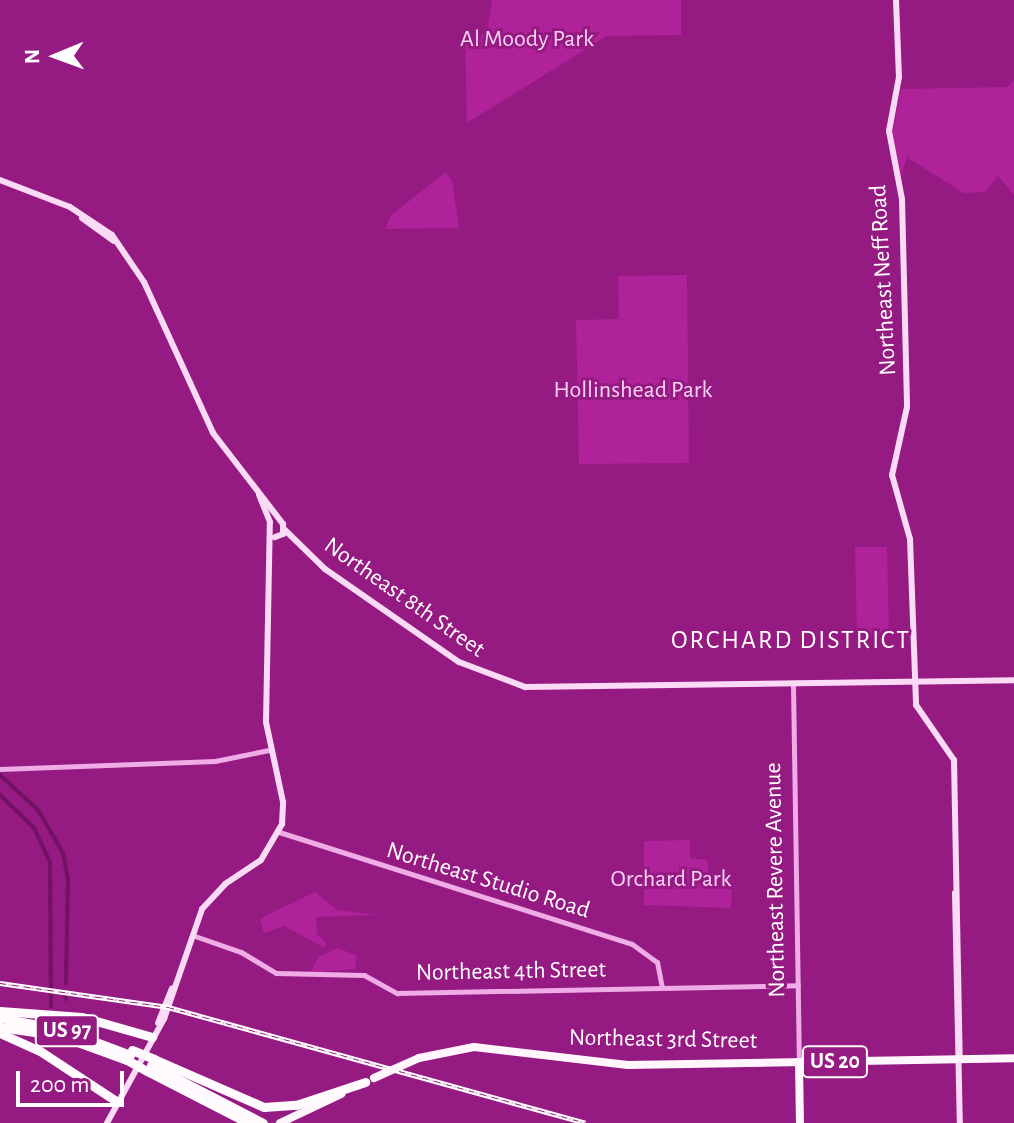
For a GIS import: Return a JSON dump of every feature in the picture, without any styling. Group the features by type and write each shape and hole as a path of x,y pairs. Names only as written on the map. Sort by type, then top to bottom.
{"highway":[{"path":"0,1011 82,1017 152,1037"},
{"name":"US 97","path":"0,1018 61,1029 130,1055 256,1122"},
{"name":"US 97","path":"0,1027 61,1036 130,1055"},
{"path":"0,1033 40,1051 116,1101"},
{"path":"150,1065 264,1107 296,1105 370,1080"}],"main road":[{"name":"Northeast Neff Road","path":"896,0 899,77 889,131 902,199 906,417 892,475 910,539 914,682 920,713 954,760 961,1122"},
{"name":"Northeast 8th Street","path":"0,180 65,207 111,238 144,282 206,422 259,495 277,534 300,547 459,662 507,683 558,689 1014,680"},
{"path":"107,1123 158,1025 191,935 208,900 261,860 279,832 283,802 269,750 269,562 277,534 273,521"},
{"name":"Northeast 3rd Street","path":"280,1123 419,1058 474,1047 628,1065 1014,1058"},
{"name":"Northeast Revere Avenue","path":"799,1062 800,1123"}],"street":[{"name":"Northeast Revere Avenue","path":"793,685 799,1062"},
{"path":"0,769 215,761 269,750"},
{"name":"Northeast Studio Road","path":"279,832 632,944 657,962 662,987"},
{"name":"Northeast 4th Street","path":"191,935 241,952 276,973 364,975 397,993 798,985"}],"green space":[{"name":"Al Moody Park","path":"492,0 681,0 681,35 607,36 467,123 465,43 487,32"},
{"path":"1014,80 1014,195 998,176 985,192 964,193 908,158 910,146 901,178 892,133 901,89 1007,87"},
{"path":"445,173 452,180 459,228 385,229 391,215"},
{"name":"Hollinshead Park","path":"687,275 689,463 579,464 576,320 619,319 618,276"},
{"path":"855,547 887,547 889,637 857,637"},
{"name":"Orchard Park","path":"690,840 690,858 707,860 709,881 732,882 731,908 644,905 644,841"},
{"path":"315,892 337,910 378,915 316,917 317,934 327,944 323,947 284,926 264,933 260,920"},
{"path":"338,948 357,956 355,969 310,973 318,957"}],"waterway":[{"path":"0,775 38,810 63,853 68,878 66,983"},
{"path":"0,795 34,828 50,863 51,1006"},
{"path":"65,994 66,999"}],"railway":[{"path":"0,983 168,1007 585,1123"}],"district":[{"name":"ORCHARD DISTRICT","path":"791,641"}]}
